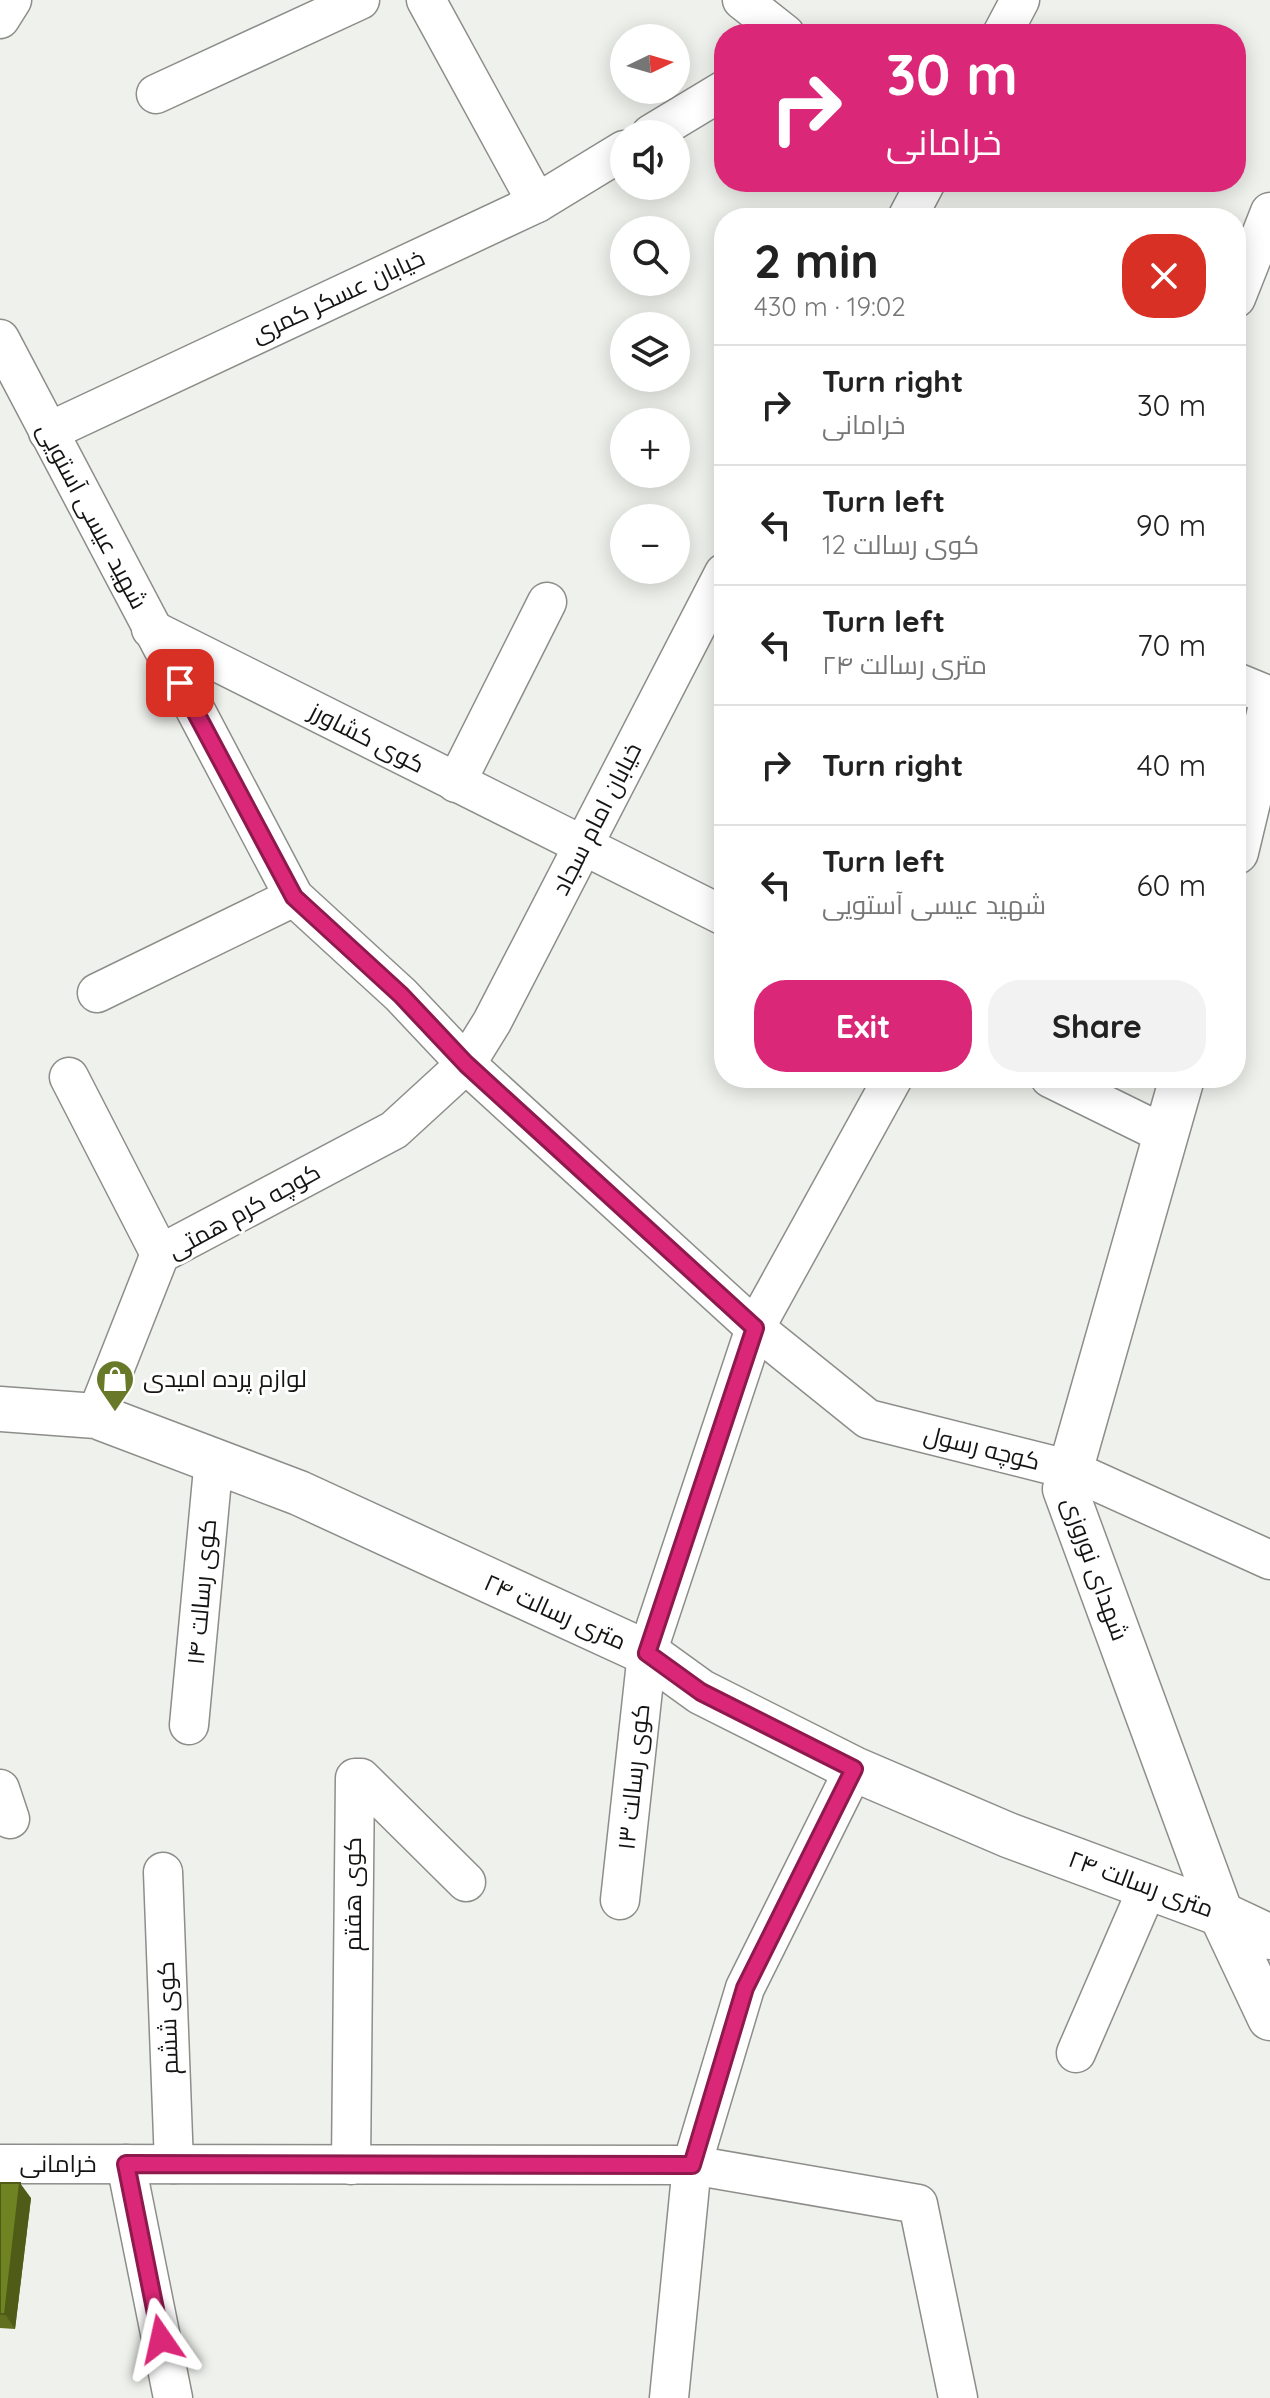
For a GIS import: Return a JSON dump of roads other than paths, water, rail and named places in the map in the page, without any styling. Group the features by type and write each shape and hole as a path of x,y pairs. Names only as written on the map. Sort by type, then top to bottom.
{"main road":[{"path":"1246,810 1270,710"},
{"name":"شهدای نوروزی","path":"1180,1088 1065,1489 1221,1914 1270,2018"},
{"name":"۲۴ متری رسالت","path":"0,1409 96,1416 214,1458 299,1493 647,1653 701,1692 854,1769 1008,1835 1221,1914 1270,1937"}],"street":[{"path":"0,19 12,0"},
{"path":"156,94 360,0"},
{"path":"426,0 537,203"},
{"path":"742,0 772,24"},
{"path":"1007,24 1020,0"},
{"path":"674,120 714,96"},
{"name":"خیابان عسکر کمری","path":"48,432 537,203 610,159"},
{"path":"1246,273 1270,212"},
{"name":"شهید عیسی آستویی","path":"0,339 294,897 401,995 466,1064 755,1328"},
{"name":"خیابان امام سجاد","path":"466,1064 492,1022 714,592"},
{"path":"456,783 547,602"},
{"name":"کوی کشاورز","path":"151,629 714,911"},
{"path":"1246,686 1270,696"},
{"path":"97,993 294,897"},
{"name":"کوچه کرم همتی","path":"96,1416 160,1254 394,1130 466,1064"},
{"path":"69,1077 160,1254"},
{"name":"کوی رسالت ۱۳","path":"620,1900 647,1653 755,1328 887,1088"},
{"path":"1070,1088 1168,1136"},
{"name":"کوچه رسول","path":"755,1328 868,1419 1071,1470 1270,1560"},
{"name":"کوی رسالت ۱۴","path":"189,1725 214,1458"},
{"path":"669,2398 692,2165 745,1988 854,1769"},
{"name":"کوی هفتم","path":"351,2165 355,1778 361,1778 466,1882"},
{"name":"کوی ششم","path":"163,1872 174,2164"},
{"path":"1076,2053 1148,1887"},
{"name":"خرامانی","path":"0,2164 692,2165 918,2204 958,2398"},
{"path":"126,2164 173,2398"}],"place":[{"name":"لوازم پرده امیدی","path":"115,1413"}]}
